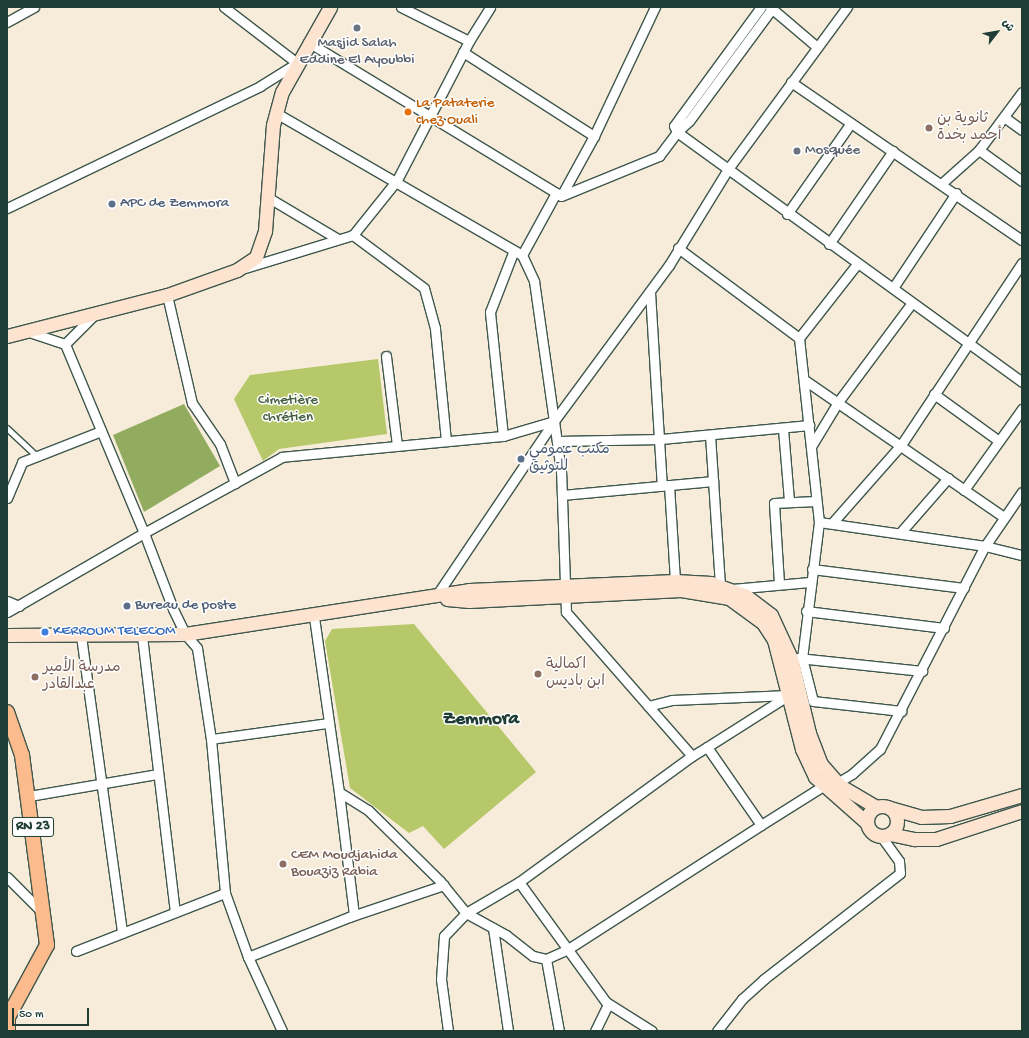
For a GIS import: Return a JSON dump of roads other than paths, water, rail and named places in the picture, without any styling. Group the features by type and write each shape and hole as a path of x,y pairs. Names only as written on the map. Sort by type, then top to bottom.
{"main road":[{"path":"7,336 167,296 237,270 256,257 265,231 276,113 296,63 330,7"},
{"path":"7,636 142,636 184,634 435,598 469,601 564,590 675,581 726,587 771,615 797,657 816,753 837,783 876,807 890,808 921,817 950,816 1022,795"},
{"path":"564,590 680,590 730,598 763,623 774,640 806,763 823,786 867,823 872,832 914,839 936,839 1022,811"},
{"name":"RN 23","path":"7,712 22,755 46,916 44,950 8,1017 8,1031"},
{"path":"867,823 869,814 876,807"},
{"path":"885,835 897,821 890,808"}],"street":[{"path":"7,22 34,7"},
{"path":"7,208 260,86 296,63 224,7"},
{"path":"401,7 470,41"},
{"path":"237,270 287,258 336,238 352,235 396,180 463,52 490,7"},
{"path":"522,255 594,136 655,7"},
{"path":"760,7 674,126 677,132 787,214 893,288 911,304 1022,382"},
{"path":"435,598 554,421 650,292 728,169 847,7"},
{"path":"558,194 659,156 677,132 689,121 772,8 817,47"},
{"path":"308,42 558,194"},
{"path":"463,52 594,136"},
{"path":"791,82 1022,240"},
{"path":"941,184 979,150 1022,92"},
{"path":"276,113 396,180 522,255 534,281 558,441 562,495 564,590 566,612 692,756"},
{"path":"1004,117 1022,130"},
{"path":"787,214 851,123"},
{"path":"979,150 1021,178"},
{"path":"829,244 893,151"},
{"path":"893,288 956,194"},
{"path":"269,198 336,238"},
{"path":"352,235 424,288 435,328 446,441"},
{"path":"678,248 800,338"},
{"path":"504,436 490,312 514,250"},
{"path":"833,522 901,445 1022,263"},
{"path":"857,264 800,338 806,381 819,522 806,611 797,657 814,701 901,711"},
{"path":"650,292 661,439 675,581"},
{"path":"167,296 192,403 220,444 235,483"},
{"path":"812,445 838,402 911,304"},
{"path":"64,344 96,314"},
{"path":"26,331 64,344 144,533 184,634 197,648 211,739 225,893 248,957 282,1031"},
{"path":"386,356 397,445"},
{"path":"806,381 1004,517"},
{"path":"934,394 999,441"},
{"path":"964,490 1022,409"},
{"path":"7,612 144,533 282,457 504,436 554,421"},
{"path":"558,441 661,439 783,429 809,425"},
{"path":"783,429 789,500"},
{"path":"7,498 22,462 36,455 101,431"},
{"path":"710,435 713,481 726,587 778,582 810,582"},
{"path":"900,533 948,478"},
{"path":"562,495 713,481"},
{"path":"339,792 368,810 444,885 466,912 493,928 533,956 546,959 568,949 823,786 837,783 880,749 922,671 985,546 1022,492"},
{"path":"778,582 774,503 789,500 816,501"},
{"path":"819,522 833,522 985,546 1022,555"},
{"path":"812,570 964,588"},
{"path":"7,601 19,606"},
{"path":"806,611 944,628"},
{"path":"314,616 339,792 354,915 349,917"},
{"path":"81,636 122,933"},
{"path":"142,636 175,912"},
{"path":"797,657 922,671"},
{"path":"648,706 672,700 789,695"},
{"path":"448,1031 441,979 444,936 466,912 519,882 692,756 789,695"},
{"path":"211,739 328,722"},
{"path":"707,747 761,825"},
{"path":"29,796 101,787 158,774"},
{"path":"717,1031 742,999 764,979 900,873 899,861 885,835"},
{"path":"7,877 46,916"},
{"path":"519,882 608,1004 652,1031"},
{"path":"248,957 349,917 444,885"},
{"path":"76,951 225,893"},
{"path":"493,928 508,1031"},
{"path":"546,959 559,1031"},
{"path":"595,1031 608,1004"}],"lane":[{"path":"7,428 36,455"}],"place":[{"name":"Masjid Salah Eddine El Ayoubbi","path":"357,28"},
{"name":"La Pataterie chez Ouali","path":"408,112"},
{"name":"ثانوية بن أحمد بخدة","path":"929,128"},
{"name":"Mosquée","path":"797,151"},
{"name":"APC de Zemmora","path":"112,204"},
{"name":"مكتب عمومي للتوثيق","path":"521,459"},
{"name":"Bureau de poste","path":"127,606"},
{"name":"KERROUM TELECOM","path":"45,632"},
{"name":"اكمالية ابن باديس","path":"538,674"},
{"name":"مدرسة الأمير عبدالقادر","path":"35,677"},
{"name":"CEM Moudjahida Bouaziz Rabia","path":"283,864"}],"district":[{"name":"Zemmora","path":"481,720"}],"park label":[{"name":"Cimetière chrétien","path":"288,408"}]}
